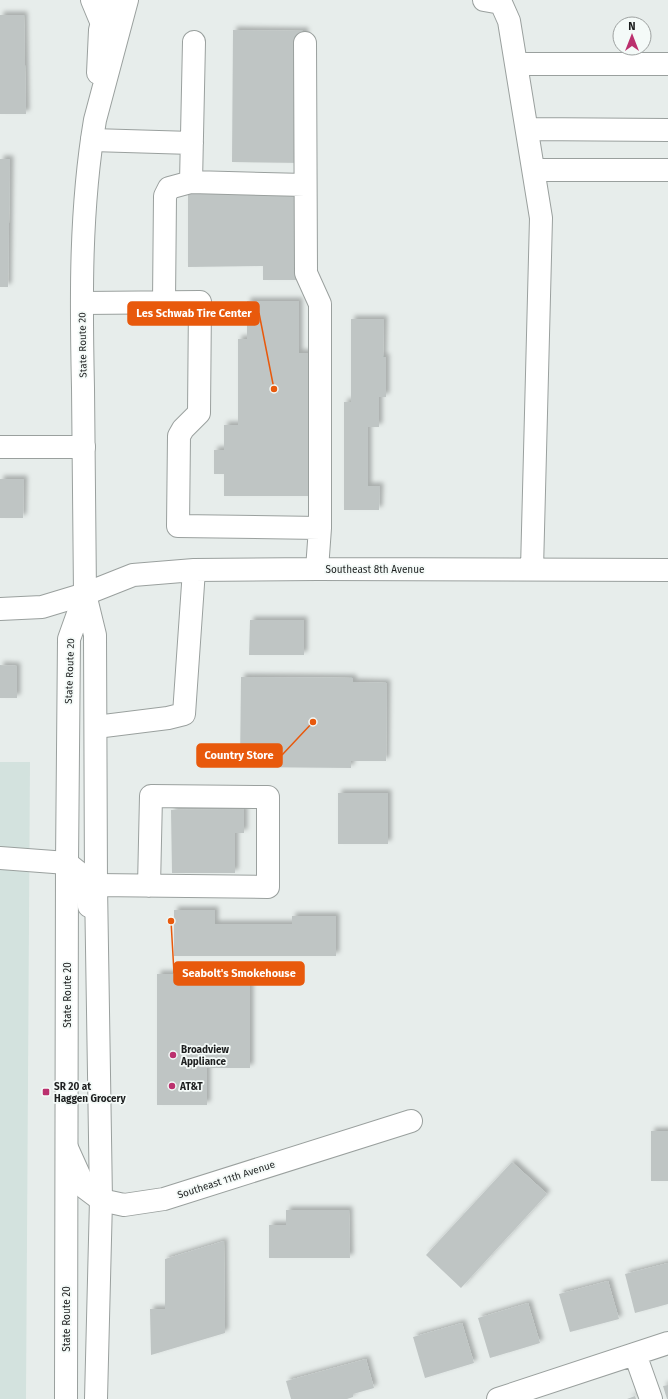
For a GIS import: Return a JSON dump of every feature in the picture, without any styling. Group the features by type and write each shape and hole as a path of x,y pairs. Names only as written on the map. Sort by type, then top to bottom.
{"main road":[{"path":"92,0 102,24"},
{"name":"State Route 20","path":"96,1399 101,1200 96,885 95,635 85,594 82,303 84,217 94,130 100,30 108,0"},
{"name":"State Route 20","path":"94,130 127,0"},
{"path":"496,1 509,21 541,218 532,569"},
{"path":"191,182 194,42"},
{"path":"305,43 306,273 320,304 320,528 317,569"},
{"path":"516,64 668,64"},
{"path":"94,130 192,143"},
{"path":"527,130 668,130"},
{"path":"534,170 668,170"},
{"path":"164,302 165,196 168,188 191,182 305,185"},
{"path":"82,303 200,302 199,413 183,429 180,436 178,526 320,528"},
{"path":"0,447 84,447"},
{"path":"96,728 168,718 184,714 194,570"},
{"name":"Southeast 8th Avenue","path":"0,608 42,607 85,594 133,575 194,570 668,570"},
{"name":"State Route 20","path":"66,1399 69,639 85,594"},
{"path":"96,885 149,886 268,887 268,797 151,796 149,886"},
{"path":"0,858 67,863 83,876 97,944"},
{"name":"Southeast 11th Avenue","path":"67,1148 85,1188 101,1200 124,1205 164,1199 411,1121"},
{"path":"498,1399 668,1344"},
{"path":"635,1354 651,1399"}],"shaded area":[{"path":"0,762 30,762 26,1399 0,1399"}],"building":[{"path":"0,15 24,15 26,114 0,114"},
{"path":"233,30 305,31 304,163 232,162"},
{"path":"0,159 10,159 8,287 0,287"},
{"path":"188,191 299,191 300,280 263,280 263,266 188,267"},
{"path":"247,301 299,301 299,353 310,353 314,496 224,496 224,474 214,474 214,450 224,450 224,425 238,425 238,339 247,339"},
{"path":"351,319 384,319 383,357 386,357 386,397 379,397 379,427 368,427 368,486 380,486 379,510 344,510 344,402 351,402"},
{"path":"0,479 24,479 23,518 0,518"},
{"path":"250,620 304,620 304,655 249,655"},
{"path":"0,665 17,666 17,698 0,698"},
{"path":"241,677 353,678 353,682 387,683 386,761 351,761 351,768 240,767"},
{"path":"338,793 388,793 388,844 338,844"},
{"path":"244,809 244,833 235,833 235,873 172,873 171,810"},
{"path":"174,910 215,910 215,924 292,924 292,916 336,916 336,956 174,956"},
{"path":"157,974 211,974 211,985 250,985 250,1068 207,1068 207,1105 157,1105"},
{"path":"651,1131 668,1131 668,1181 651,1181"},
{"path":"512,1162 547,1194 461,1288 426,1255"},
{"path":"286,1210 349,1210 350,1258 269,1258 269,1225 286,1225"},
{"path":"224,1241 225,1333 151,1355 150,1309 165,1309 165,1259"},
{"path":"668,1263 668,1304 635,1313 625,1274"},
{"path":"608,1281 619,1319 570,1332 559,1294"},
{"path":"528,1303 540,1343 490,1358 478,1318"},
{"path":"462,1323 474,1363 425,1378 413,1337"},
{"path":"366,1359 374,1388 353,1394 353,1397 347,1399 291,1399 286,1381"},
{"path":"668,1385 668,1399 667,1399 663,1386"},
{"path":"635,1396 636,1399 627,1399"}],"place":[{"name":"Les Schwab Tire Center","path":"274,389"},
{"name":"Country Store","path":"313,722"},
{"name":"Seabolt's Smokehouse","path":"171,921"},
{"name":"Broadview Appliance","path":"173,1055"},
{"name":"AT&T","path":"172,1086"},
{"name":"SR 20 at Haggen Grocery","path":"46,1092"}]}
